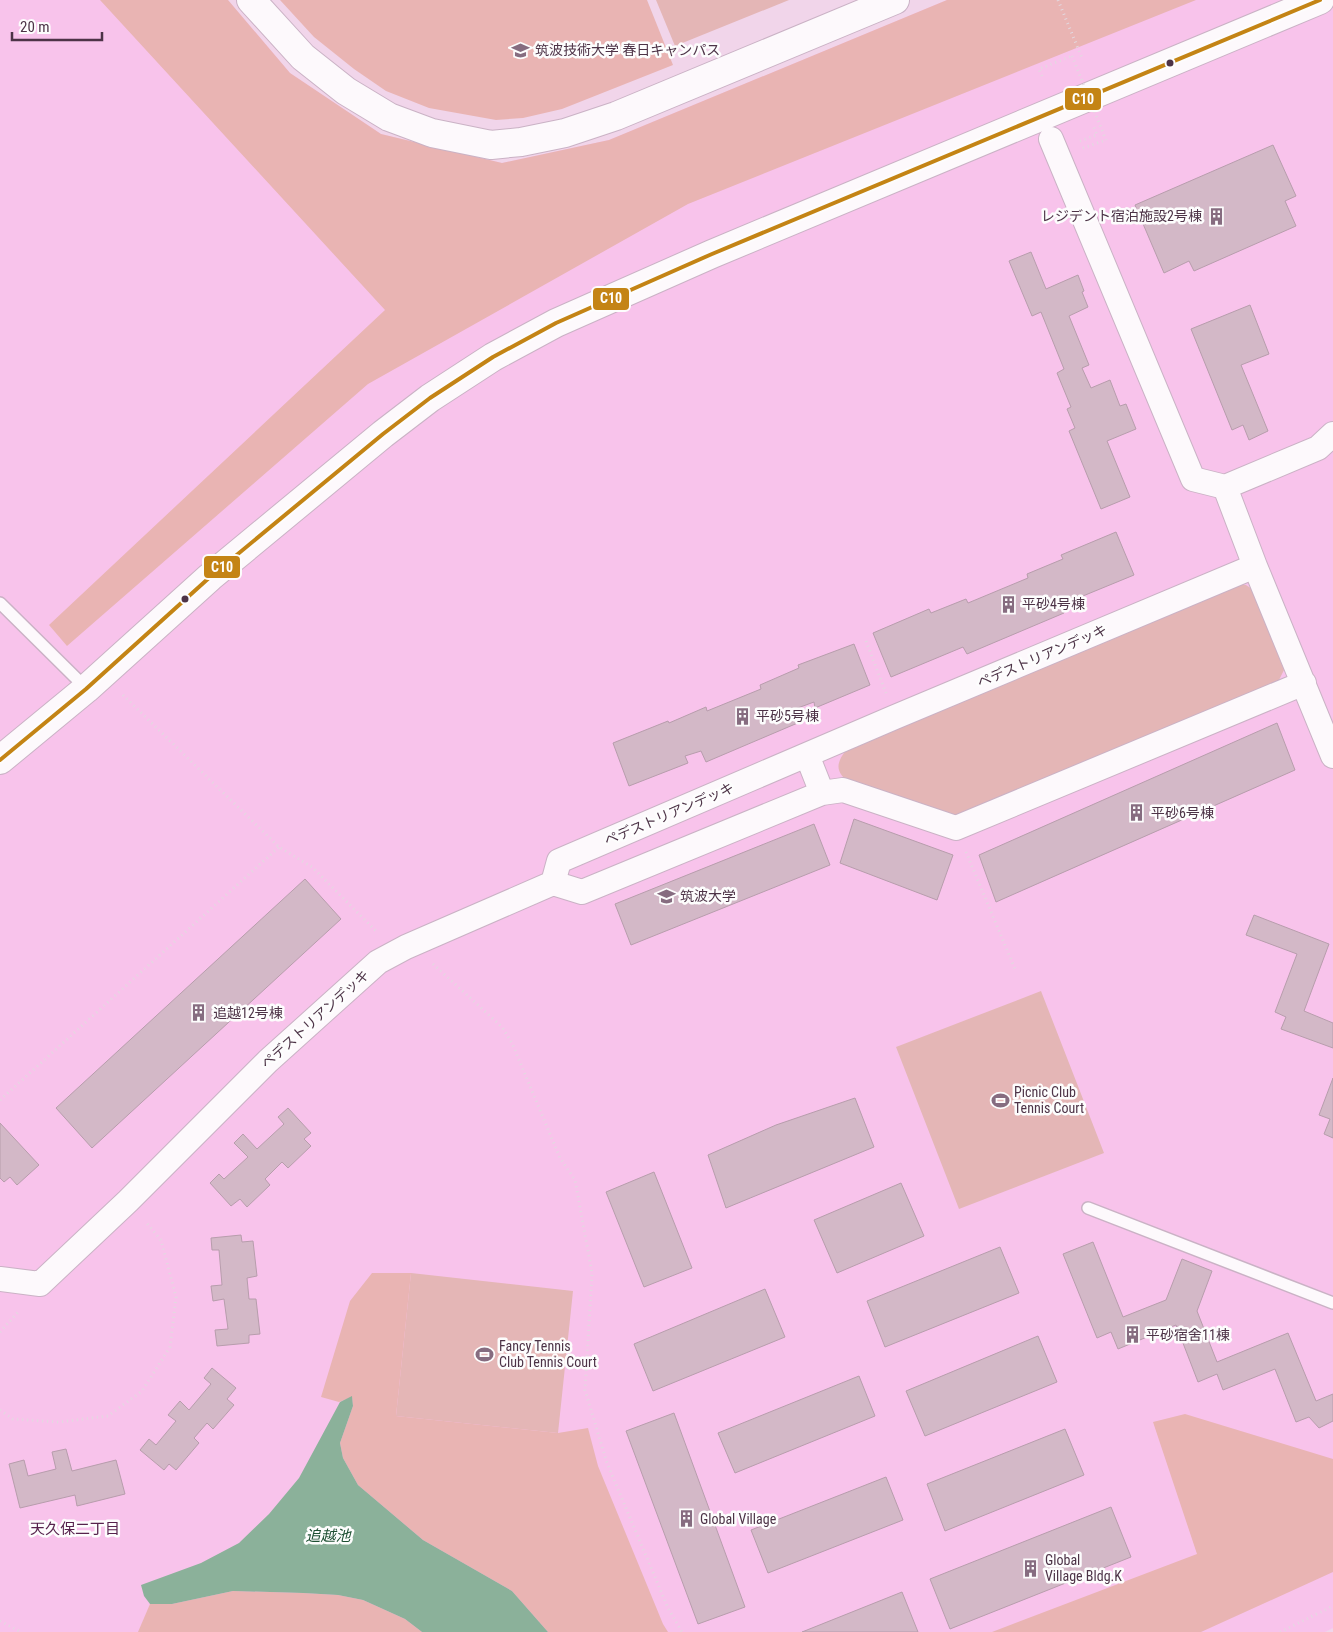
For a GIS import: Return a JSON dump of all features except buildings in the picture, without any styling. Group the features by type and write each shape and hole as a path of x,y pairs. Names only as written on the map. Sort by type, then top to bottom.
{"street":[{"path":"251,0 303,57 346,91 389,117 432,134 491,145 521,142 565,133 616,116 895,0"},
{"path":"0,760 86,688 210,577 383,434 430,398 493,357 556,323 712,254 1320,0"},
{"path":"1051,139 1193,479 1225,487 1318,448 1333,434"},
{"path":"1225,487 1255,566 1333,756"},
{"name":"ペデストリアンデッキ","path":"0,1279 40,1284 128,1201 268,1061 378,962 406,947 553,883 559,861 1255,566"},
{"path":"553,883 582,892 822,793 843,790 956,828 1304,683"},
{"path":"807,755 822,793"}],"lane":[{"path":"0,603 86,688"},
{"path":"1088,1208 1333,1303"}],"path":[{"path":"1058,0 1082,58"},
{"path":"1042,76 1039,69 1072,56 1106,140 1079,150"},
{"path":"1076,143 1097,135"},
{"path":"866,641 896,717"},
{"path":"117,689 279,847 312,867 390,945 406,947 421,954 502,1027 512,1043 560,1158 575,1180 592,1272 584,1390 607,1463 668,1608 682,1632"},
{"path":"956,828 1015,970"},
{"path":"0,1100 279,847"},
{"path":"0,1410 13,1419 59,1422 108,1416 142,1391 170,1347 176,1297 161,1240 128,1201"},
{"path":"1280,1632 1333,1606"},
{"path":"0,1621 22,1632"}],"shaded area":[{"name":"筑波大学","path":"0,0 228,0 290,73 381,134 502,163 609,140 947,0 1333,0 1333,1628 1325,1632 0,1632"},
{"path":"100,0 228,0 290,73 381,134 502,163 609,140 947,0 1196,0 688,204 368,384 67,646 49,625 385,310"},
{"name":"筑波技術大学 春日キャンパス","path":"280,0 647,0 673,65 562,109 523,118 496,120 429,108 386,91 354,69 314,37"},
{"path":"656,0 789,0 675,46"},
{"path":"1236,584 1246,585 1252,589 1284,670 1276,686 959,818 852,785 840,773 840,760 847,749"},
{"name":"Picnic Club Tennis Court","path":"1041,991 1104,1153 959,1209 896,1047"},
{"path":"372,1273 411,1273 396,1416 558,1433 588,1428 598,1466 668,1632 548,1632 512,1591 423,1540 358,1485 343,1458 340,1443 353,1406 352,1397 339,1402 321,1397 350,1301"},
{"name":"Fancy Tennis Club Tennis Court","path":"411,1273 573,1291 558,1433 396,1416"},
{"path":"1185,1414 1333,1459 1333,1572 1201,1632 992,1632 1197,1554 1153,1422"},
{"path":"233,1591 338,1595 363,1600 405,1619 422,1632 138,1632 150,1604 172,1604"}],"water":[{"name":"追越池","path":"352,1396 353,1406 340,1443 343,1458 358,1485 423,1540 512,1591 548,1632 422,1632 405,1619 363,1600 338,1595 233,1591 172,1604 150,1604 144,1596 141,1585 201,1563 239,1543 269,1514 299,1478 340,1402"}],"transit line":[{"name":"C10","path":"0,760 86,689 210,577 383,434 430,398 493,357 556,323 712,254 1320,0"}],"place":[{"name":"筑波技術大学 春日キャンパス","path":"521,50"},
{"name":"レジデント宿泊施設2号棟","path":"1216,216"},
{"name":"平砂4号棟","path":"1008,604"},
{"name":"平砂5号棟","path":"742,716"},
{"name":"平砂6号棟","path":"1137,813"},
{"name":"筑波大学","path":"666,896"},
{"name":"追越12号棟","path":"199,1013"},
{"name":"Picnic Club Tennis Court","path":"1000,1100"},
{"name":"平砂宿舍11棟","path":"1132,1335"},
{"name":"Fancy Tennis Club Tennis Court","path":"485,1354"},
{"name":"Global Village","path":"686,1519"},
{"name":"Global Village Bldg.K","path":"1031,1568"}],"district":[{"name":"天久保二丁目","path":"75,1529"}]}
